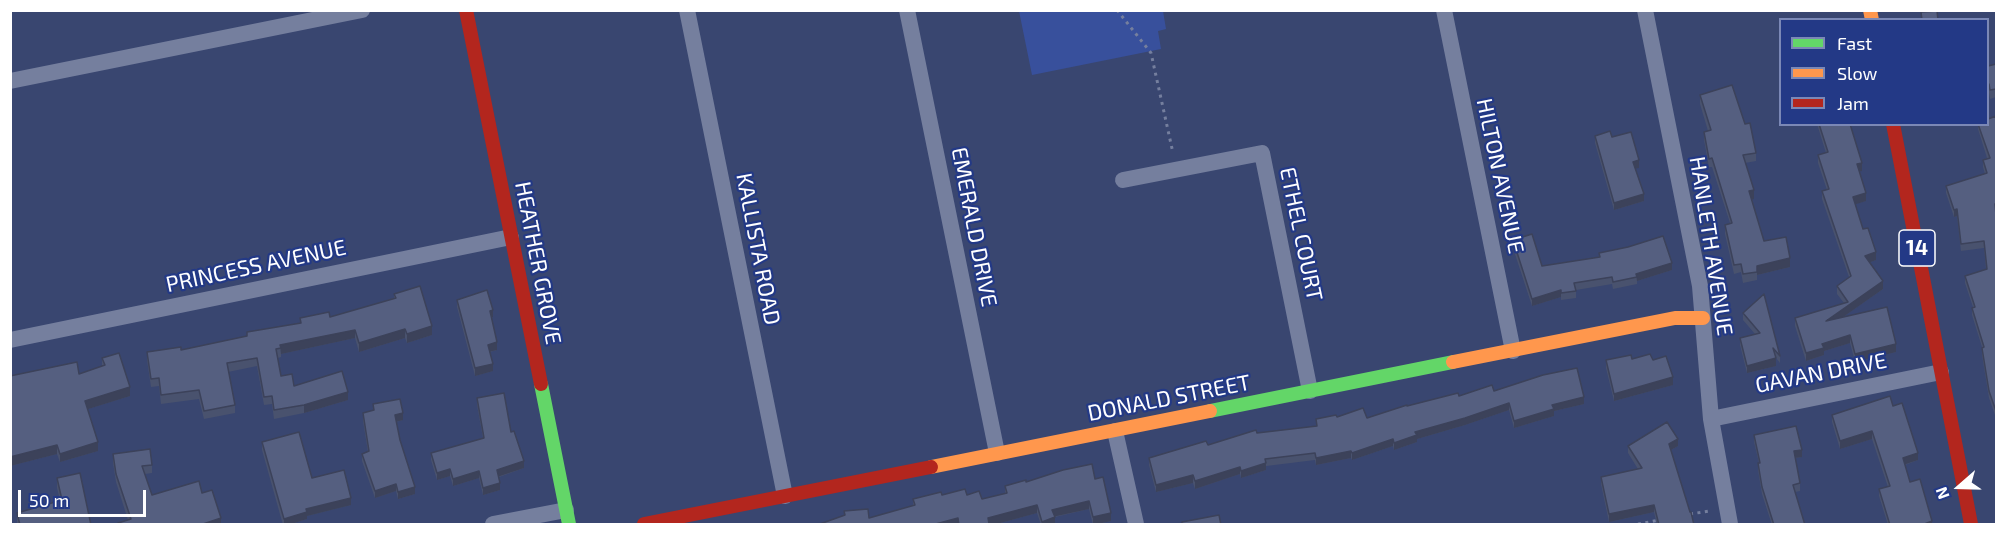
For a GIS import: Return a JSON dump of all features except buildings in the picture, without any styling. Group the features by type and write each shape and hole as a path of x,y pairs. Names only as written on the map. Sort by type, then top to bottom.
{"street":[{"path":"10,81 362,10"},
{"name":"HEATHER GROVE","path":"466,10 568,517"},
{"name":"KALLISTA ROAD","path":"687,10 784,496"},
{"name":"EMERALD DRIVE","path":"908,10 997,453"},
{"name":"HILTON AVENUE","path":"1444,10 1513,351"},
{"name":"HANLETH AVENUE","path":"1645,10 1700,286 1711,419 1730,525"},
{"name":"14","path":"1893,126 1971,525"},
{"name":"ETHEL COURT","path":"1123,180 1262,153 1310,391"},
{"name":"PRINCESS AVENUE","path":"10,340 512,237"},
{"name":"DONALD STREET","path":"644,525 1675,318 1703,318"},
{"name":"GAVAN DRIVE","path":"1711,419 1941,372"},
{"path":"1115,431 1136,525"},
{"path":"493,525 568,517"}],"path":[{"path":"1117,10 1151,53 1176,170"},
{"path":"1689,515 1710,511"},
{"path":"1638,525 1669,519"}],"shaded area":[{"path":"1019,11 1163,11 1166,29 1158,31 1161,49 1032,75"}],"traffic: fast":[{"path":"1210,411 1453,362"},
{"path":"541,384 569,524"}],"traffic: slow":[{"path":"1870,10 1872,18"},
{"path":"1453,362 1675,318 1703,318"},
{"path":"931,467 1210,411"}],"traffic: jam":[{"path":"466,10 541,384"},
{"path":"1893,126 1971,524"},
{"path":"644,524 931,467"}]}
